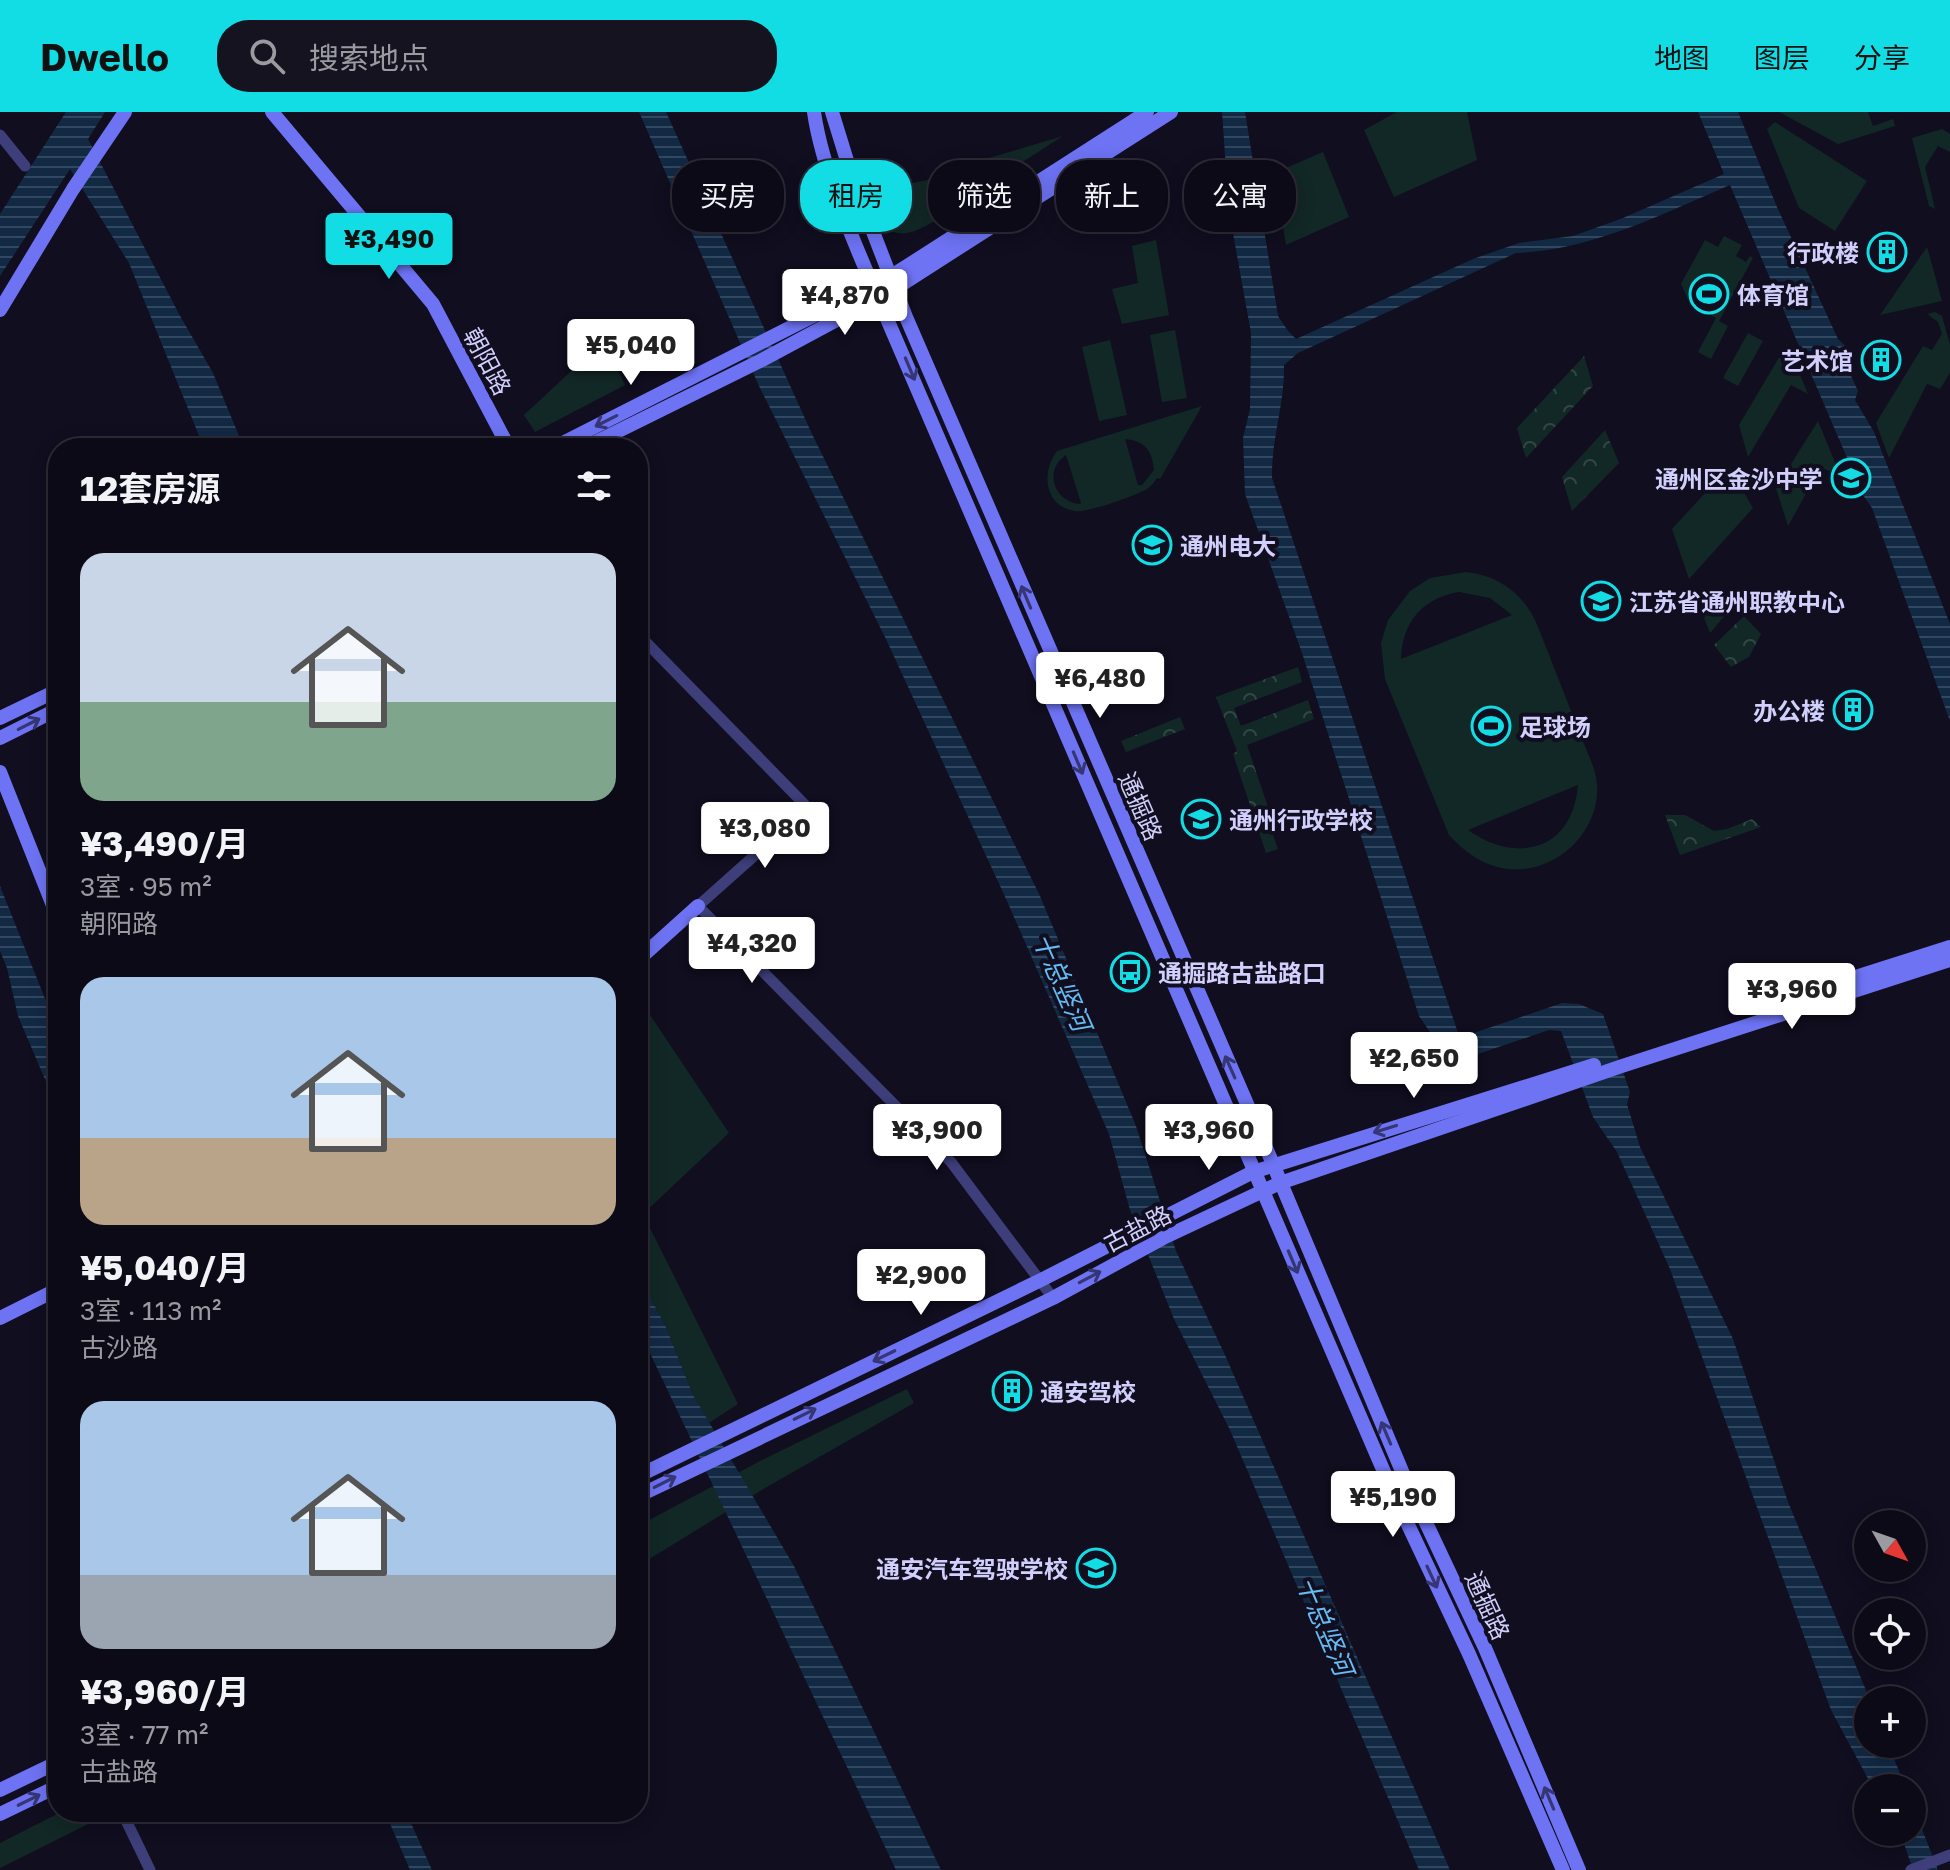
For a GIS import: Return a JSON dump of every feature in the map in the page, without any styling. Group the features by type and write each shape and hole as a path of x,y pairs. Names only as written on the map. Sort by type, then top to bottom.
{"main road":[{"path":"0,310 73,189 125,112"},
{"name":"朝阳路","path":"272,112 433,304 504,438"},
{"name":"通掘路","path":"814,112 817,133 830,172 875,292 1253,1172 1563,1870"},
{"name":"通掘路","path":"832,112 853,180 893,282 1091,748 1273,1164 1404,1476 1485,1648 1579,1870"},
{"path":"893,282 1147,112"},
{"path":"604,438 794,343 1171,112"},
{"path":"573,438 785,329 875,292"},
{"path":"0,718 48,695"},
{"path":"0,738 48,714"},
{"path":"0,772 48,893"},
{"path":"648,951 698,906"},
{"name":"古盐路","path":"1620,1062 1950,947"},
{"name":"古盐路","path":"648,1471 1273,1164 1568,1078 1950,960"},
{"name":"古盐路","path":"648,1491 1053,1298 1262,1191 1568,1078"},
{"path":"0,1318 48,1294"},
{"path":"0,1790 48,1767"},
{"path":"0,1814 48,1791"}],"street":[{"path":"0,135 25,166"},
{"path":"648,644 808,808 698,906 951,1162 1053,1298"},
{"path":"127,1822 150,1870"},
{"path":"1911,1870 1950,1855"}],"green space":[{"path":"1397,112 1467,112 1477,160 1394,197 1364,130"},
{"path":"1779,112 1868,112 1873,126 1893,119 1895,126 1838,144"},
{"path":"1775,122 1867,181 1835,231 1799,208 1767,129"},
{"path":"1942,129 1950,134 1950,152 1938,146 1925,167 1935,209 1929,206 1912,138"},
{"path":"1063,136 1026,160 989,158"},
{"path":"1323,152 1349,217 1286,245 1284,232 1296,232 1296,164"},
{"path":"928,180 928,225 912,231 912,183"},
{"name":"体育馆","path":"1724,236 1742,245 1736,256 1746,262 1750,256 1753,258 1719,321 1728,326 1711,359 1698,352 1716,318 1690,304 1681,284 1705,240 1718,247"},
{"path":"1156,240 1169,315 1122,324 1112,289 1138,283 1132,246"},
{"path":"1927,247 1942,301 1880,315"},
{"path":"1935,312 1942,316 1950,345 1950,373 1940,389 1927,384 1889,458 1876,423 1923,346 1932,350 1942,334 1938,322 1927,314"},
{"path":"1175,330 1187,398 1162,402 1150,335"},
{"path":"1748,333 1763,341 1738,386 1723,378"},
{"path":"1110,340 1127,415 1099,421 1082,347"},
{"path":"1787,344 1808,394 1791,385 1748,457 1739,425"},
{"path":"596,348 614,361 625,385 535,432 524,415"},
{"path":"1584,356 1593,386 1526,458 1517,428"},
{"path":"1202,406 1160,479 1157,478 1145,490 1109,504 1075,511 1057,502 1051,495 1047,478 1057,451","holes":["1125,439 1142,444 1151,457 1154,470 1142,485 1138,485","1066,455 1081,503 1080,504 1064,498 1055,484 1055,469"]},
{"path":"1818,421 1841,477 1821,467 1788,526 1776,488"},
{"path":"1605,430 1619,463 1572,511 1562,477"},
{"path":"1729,467 1753,508 1689,579 1672,529"},
{"path":"1466,572 1490,578 1519,597 1538,627 1593,766 1597,793 1595,808 1581,836 1559,857 1545,864 1518,869 1496,867 1476,858 1449,835 1385,679 1381,643 1388,620 1410,591 1430,578","holes":["1459,592 1490,598 1512,615 1401,659 1405,634 1416,614 1434,600","1578,785 1574,807 1566,824 1554,837 1540,845 1505,847 1468,830"]},
{"path":"1710,589 1732,607 1710,633 1698,602"},
{"path":"1744,616 1761,634 1749,657 1731,667 1714,645"},
{"path":"1298,667 1302,682 1234,708 1241,726 1308,700 1314,719 1247,745 1269,810 1265,812 1278,849 1266,853 1233,754 1237,751 1216,697"},
{"path":"1180,717 1185,729 1126,752 1121,741"},
{"path":"1665,815 1685,815 1714,831 1752,819 1761,827 1680,855"},
{"path":"648,1012 729,1133 648,1209"},
{"path":"648,1224 738,1404 709,1423 693,1395 666,1327 648,1293"},
{"path":"907,1389 914,1403 760,1491 648,1560 648,1521 760,1461"},
{"path":"48,1819 48,1822 92,1822 0,1868 0,1843"}],"water":[{"path":"66,112 105,112 88,139 213,373 240,438 200,438 129,263 70,169 0,276 0,214"},
{"path":"639,112 666,112 688,160 672,160 672,187"},
{"path":"1222,112 1245,112 1253,160 1225,160"},
{"path":"1698,112 1738,112 1777,207 1838,339 1852,352 1846,365 1858,391 1855,400 1874,432 1950,624 1950,721 1872,508 1863,495 1730,185 1599,238 1516,253 1298,353 1284,365 1272,478 1458,1033 1462,1037 1562,1003 1579,1004 1603,1014 1630,1092 1627,1104 1640,1147 1733,1339 1788,1502 1854,1661 1854,1670 1858,1670 1864,1686 1854,1686 1854,1753 1831,1710 1670,1269 1617,1152 1593,1117 1561,1031 1549,1030 1469,1057 1447,1057 1419,1016 1302,653 1245,494 1243,438 1250,409 1251,333 1233,232 1264,232 1278,316 1296,339 1473,259 1519,243 1573,236 1724,174"},
{"name":"十总竖河","path":"692,232 720,232 812,434 1040,896 1136,1126 1176,1251 1225,1355 1450,1870 1419,1870 1230,1430 1174,1319 1130,1210 1109,1134 1007,901 885,637 759,386"},
{"path":"0,886 48,1006 48,1086 18,1016 0,951"},
{"path":"648,1293 666,1327 693,1395 794,1566 941,1870 896,1870 648,1349"},
{"path":"1857,1758 1894,1758 1900,1774 1865,1774"},
{"path":"389,1822 410,1822 432,1870 410,1870"},
{"path":"1926,1840 1938,1870 1913,1870 1905,1846 1926,1846"}],"place":[{"name":"行政楼","path":"1887,252"},
{"name":"体育馆","path":"1709,294"},
{"name":"艺术馆","path":"1881,360"},
{"name":"通州区金沙中学","path":"1851,478"},
{"name":"通州电大","path":"1152,545"},
{"name":"江苏省通州职教中心","path":"1601,601"},
{"name":"办公楼","path":"1853,710"},
{"name":"足球场","path":"1491,726"},
{"name":"通州行政学校","path":"1201,819"},
{"name":"通掘路古盐路口","path":"1130,972"},
{"name":"通安驾校","path":"1012,1391"},
{"name":"通安汽车驾驶学校","path":"1096,1568"}]}
